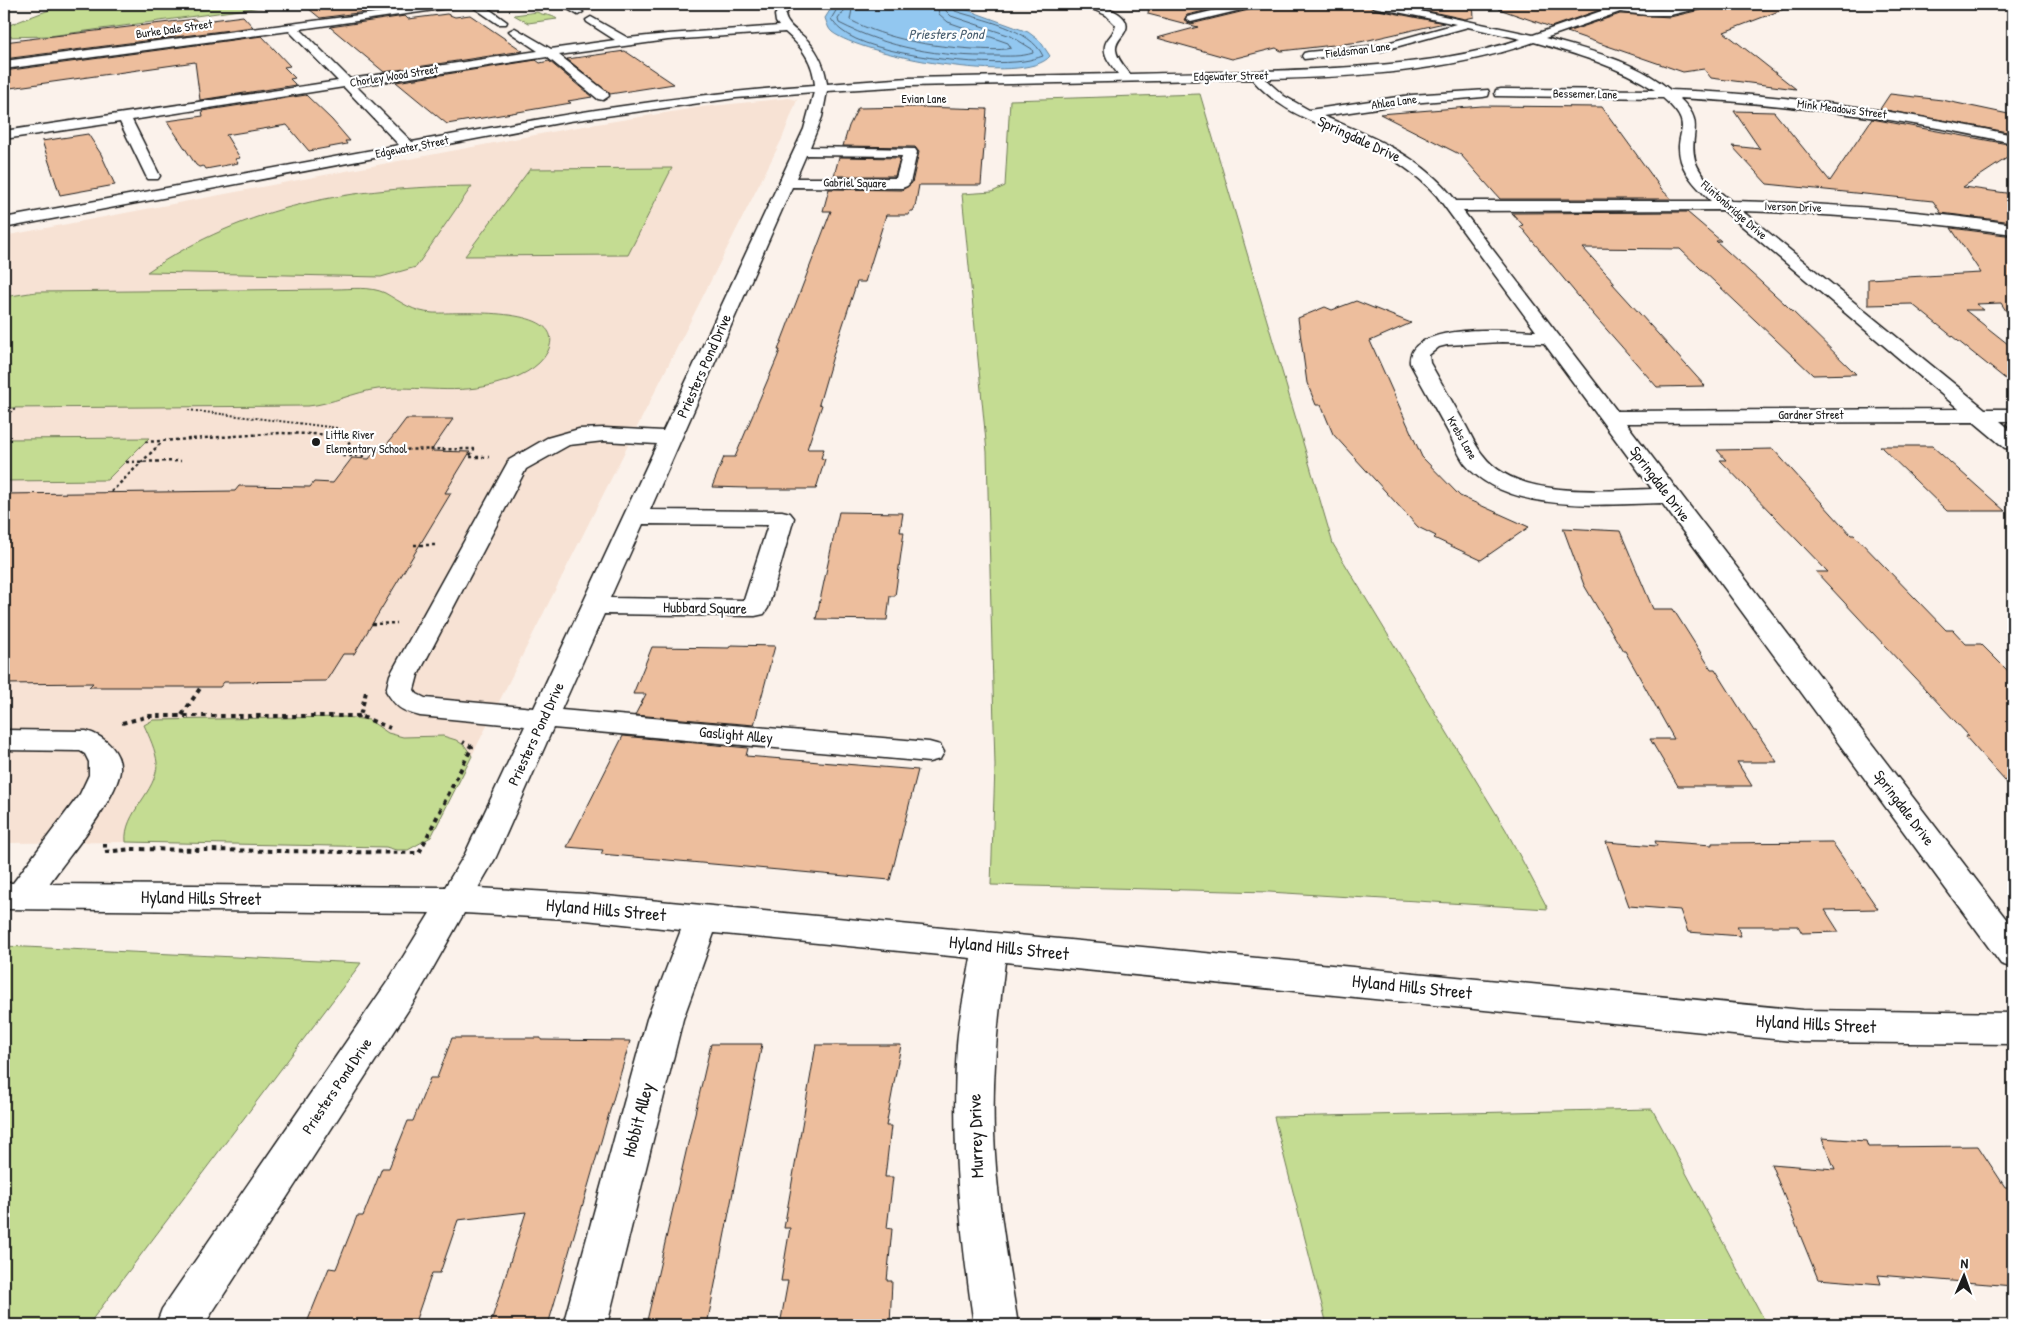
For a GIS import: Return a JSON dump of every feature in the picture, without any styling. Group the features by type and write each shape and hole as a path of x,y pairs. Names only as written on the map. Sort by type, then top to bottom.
{"street":[{"name":"Burke Dale Street","path":"4,65 466,4"},
{"path":"475,4 502,22"},
{"path":"564,4 578,12"},
{"path":"788,4 780,15 781,22 786,29 802,42 812,55 819,68 821,95"},
{"path":"1191,19 1254,4"},
{"name":"Flintonbridge Drive","path":"1373,4 1534,39 1571,49 1644,78 1669,95 1681,107 1688,119 1691,130 1687,153 1691,166 1701,182 1726,205 2013,443"},
{"path":"1597,4 1639,12 1675,12 1705,4"},
{"name":"Edgewater Street","path":"4,223 626,108 736,94 821,95 980,80 1256,76 1350,72 1425,64 1486,53 1534,39 1631,4"},
{"path":"1094,6 1118,18 1122,27 1120,34 1110,44 1109,50 1127,78"},
{"path":"591,20 626,42"},
{"name":"Fieldsman Lane","path":"1300,56 1381,48 1466,24"},
{"path":"292,27 409,147"},
{"name":"Chorley Wood Street","path":"4,135 548,52 626,42 786,29"},
{"path":"515,31 548,52 603,96"},
{"name":"Springdale Drive","path":"1256,76 1268,91 1281,101 1306,115 1362,137 1411,164 1428,178 1451,206 2013,954"},
{"path":"973,95 977,92 980,80"},
{"name":"Ahlea Lane","path":"1306,115 1411,99 1483,93"},
{"name":"Bessemer Lane","path":"1500,93 1669,95"},
{"name":"Priesters Pond Drive","path":"178,1325 403,988 480,857 801,151 821,95"},
{"name":"Mink Meadows Street","path":"1669,95 1742,98 1834,107 1922,120 2013,138"},
{"path":"124,117 153,176"},
{"name":"Gabriel Square","path":"787,182 902,183 910,152 801,151"},
{"name":"Iverson Drive","path":"1451,206 1785,206 1884,213 2013,229"},
{"name":"Krebs Lane","path":"1549,337 1455,337 1434,342 1421,350 1419,355 1420,363 1474,460 1484,472 1498,480 1514,488 1539,494 1566,496 1669,496"},
{"name":"Gardner Street","path":"1609,416 2013,415"},
{"name":"Gaslight Alley","path":"671,438 585,436 567,438 548,446 517,465 404,675 400,691 407,701 420,707 928,752"},
{"name":"Hubbard Square","path":"595,606 755,608 782,518 635,517"},
{"path":"4,740 86,741 97,748 104,762 104,776 94,798 13,896"},
{"name":"Hyland Hills Street","path":"13,896 456,900 585,907 1803,1026 2013,1029"},
{"name":"Hobbit Alley","path":"585,1325 665,1019 702,918"},
{"name":"Murrey Drive","path":"990,946 976,1043 974,1133 982,1227 996,1325"}],"path":[{"path":"4,417 14,408"},
{"path":"188,410 338,428 341,436 351,445 342,456 364,456 370,450 474,448 469,457 496,457"},
{"path":"145,442 281,433 341,436"},
{"path":"111,492 162,441"},
{"path":"126,462 181,461"},
{"path":"414,545 441,544"},
{"path":"372,624 406,622"},
{"path":"181,716 201,687"},
{"path":"360,716 363,698 368,689"},
{"path":"115,722 122,723 150,716 360,716 398,731"},
{"path":"122,723 124,728"},
{"path":"105,837 105,852 133,849 419,853 472,747 459,740"}],"shaded area":[{"name":"Little River Elementary School","path":"789,98 797,100 782,139 431,837 408,850 396,850 386,847 135,842 4,843 4,236 572,128 702,107"}],"green space":[{"path":"65,4 283,4 50,36 4,37 4,27"},
{"path":"537,12 557,19 528,23 514,15"},
{"path":"1200,94 1333,544 1506,830 1548,909 1269,892 991,885 995,766 987,452 962,194 992,192 1005,186 1010,100"},
{"path":"672,168 628,255 465,256 530,169"},
{"path":"472,186 416,267 381,277 147,272 185,249 224,230 263,215 302,204 385,190"},
{"path":"373,289 385,293 419,311 433,313 485,313 527,319 542,325 550,336 548,351 539,363 527,372 506,381 484,387 454,390 378,389 308,406 4,408 4,297 36,292"},
{"path":"149,438 107,480 4,481 4,439"},
{"path":"345,717 369,720 388,733 403,737 443,736 456,740 465,746 472,756 431,837 408,850 396,850 386,847 126,842 126,831 130,821 156,774 157,763 155,754 144,725 153,720"},
{"path":"4,946 361,963 88,1325 4,1325"},
{"path":"1652,1109 1767,1325 1327,1325 1274,1117"}],"water":[{"name":"Priesters Pond","path":"838,4 951,4 1028,32 1040,41 1050,56 1035,65 1010,69 978,68 907,58 849,41 832,32 825,18 832,7"}],"building":[{"path":"303,4 390,4 395,8 320,18"},
{"path":"1149,4 1234,4 1187,15 1184,20 1191,24 1257,8 1260,4 1366,4 1373,9 1444,23 1360,42 1281,51 1276,48 1232,59 1157,38 1198,27 1148,14"},
{"path":"1395,4 1473,4 1474,17 1465,19"},
{"path":"1500,4 1606,4 1605,8 1551,27 1499,9"},
{"path":"1712,4 1792,4 1792,6 1724,32 1796,89 1711,78 1704,69 1683,72 1567,32 1620,14 1670,17 1709,8"},
{"path":"447,14 455,17 470,15 523,51 384,72 330,27 405,16 408,19"},
{"path":"243,16 253,27 4,59 4,42 195,19 197,22"},
{"path":"262,36 290,66 284,67 295,78 290,79 296,85 200,100 195,62 10,88 8,82 4,83 4,71"},
{"path":"625,51 674,84 610,94 567,59"},
{"path":"536,60 540,63 549,61 592,97 568,101 571,103 447,124 396,82"},
{"path":"1890,94 1942,100 2013,115 2013,133 1880,109"},
{"path":"306,95 332,120 350,141 345,141 347,144 309,151 287,125 226,135 240,158 235,159 238,163 206,169 204,166 199,167 196,165 167,121 203,116 202,111"},
{"path":"1482,106 1602,107 1663,191 1672,199 1500,199 1461,155 1380,114"},
{"path":"858,108 987,109 981,185 919,185 915,207 913,211 910,211 909,215 886,215 865,282 857,282 835,349 819,404 822,405 807,449 824,449 821,458 825,459 816,489 712,487 724,457 735,457 777,358 780,350 778,350 831,211 823,211 829,189 902,190 912,183 919,152 915,147 843,146 849,126"},
{"path":"1734,111 1774,112 1830,181 1872,119 2013,145 2013,154 1963,187 2013,194 2013,222 1941,213 1933,201 1767,184 1732,146 1760,149"},
{"path":"88,134 101,154 115,185 60,195 42,141"},
{"path":"839,157 900,158 895,176 834,176"},
{"path":"1687,212 1721,241 1716,241 1785,304 1856,374 1813,375 1680,249 1583,248 1705,386 1657,387 1593,314 1520,226 1523,225 1512,213"},
{"path":"1951,228 2013,236 2013,322 2001,303 1976,304 1984,310 1965,310 2013,348 2013,385 1912,304 1868,305 1868,279 1981,273"},
{"path":"1356,301 1411,323 1370,341 1422,457 1460,496 1529,527 1481,560 1434,538 1436,536 1418,527 1333,434 1321,405 1316,405 1307,383 1298,318 1325,307 1332,310"},
{"name":"Little River Elementary School","path":"406,419 453,419 431,451 470,452 445,493 451,493 354,654 343,654 326,681 224,682 220,687 89,687 93,683 4,684 4,494 235,491 239,486 310,487 314,482 333,483 352,458 369,459 375,451 382,451"},
{"path":"1880,446 1932,446 2005,511 1947,511"},
{"path":"1773,449 1851,535 1854,535 1946,630 1953,630 1966,644 1981,644 2013,676 2013,790 1965,736 1969,736 1816,572 1828,572 1720,460 1726,460 1717,450"},
{"path":"839,512 903,513 900,532 904,532 895,596 890,596 887,620 816,619"},
{"path":"1563,528 1620,531 1653,609 1673,609 1711,669 1715,669 1754,731 1756,731 1777,762 1737,762 1752,786 1678,786 1650,739 1674,739 1625,651 1623,651 1584,585"},
{"path":"731,645 775,646 754,725 635,715 646,694 633,694 652,647 729,648"},
{"path":"623,736 748,748 746,756 918,770 890,880 601,854 603,850 567,847"},
{"path":"1655,841 1712,845 1712,843 1832,842 1878,909 1825,910 1839,932 1802,933 1798,926 1737,926 1741,936 1688,932 1680,910 1629,906 1606,842 1657,846"},
{"path":"452,1038 630,1041 548,1325 490,1325 526,1212 458,1220 440,1273 432,1273 414,1325 306,1325 329,1268 336,1269 357,1216 363,1216 382,1168 389,1168 408,1121 413,1121 430,1078 437,1078"},
{"path":"711,1044 762,1044 707,1325 646,1325"},
{"path":"816,1045 901,1045 886,1126 891,1126 885,1177 893,1177 887,1228 892,1229 887,1281 892,1281 890,1325 780,1325 788,1281 781,1281 790,1228 784,1228"},
{"path":"1822,1138 1866,1141 1868,1147 1978,1146 2005,1187 2013,1187 2013,1286 1878,1275 1881,1284 1818,1279 1771,1164 1835,1169"}],"place":[{"name":"Little River Elementary School","path":"316,442"}]}
